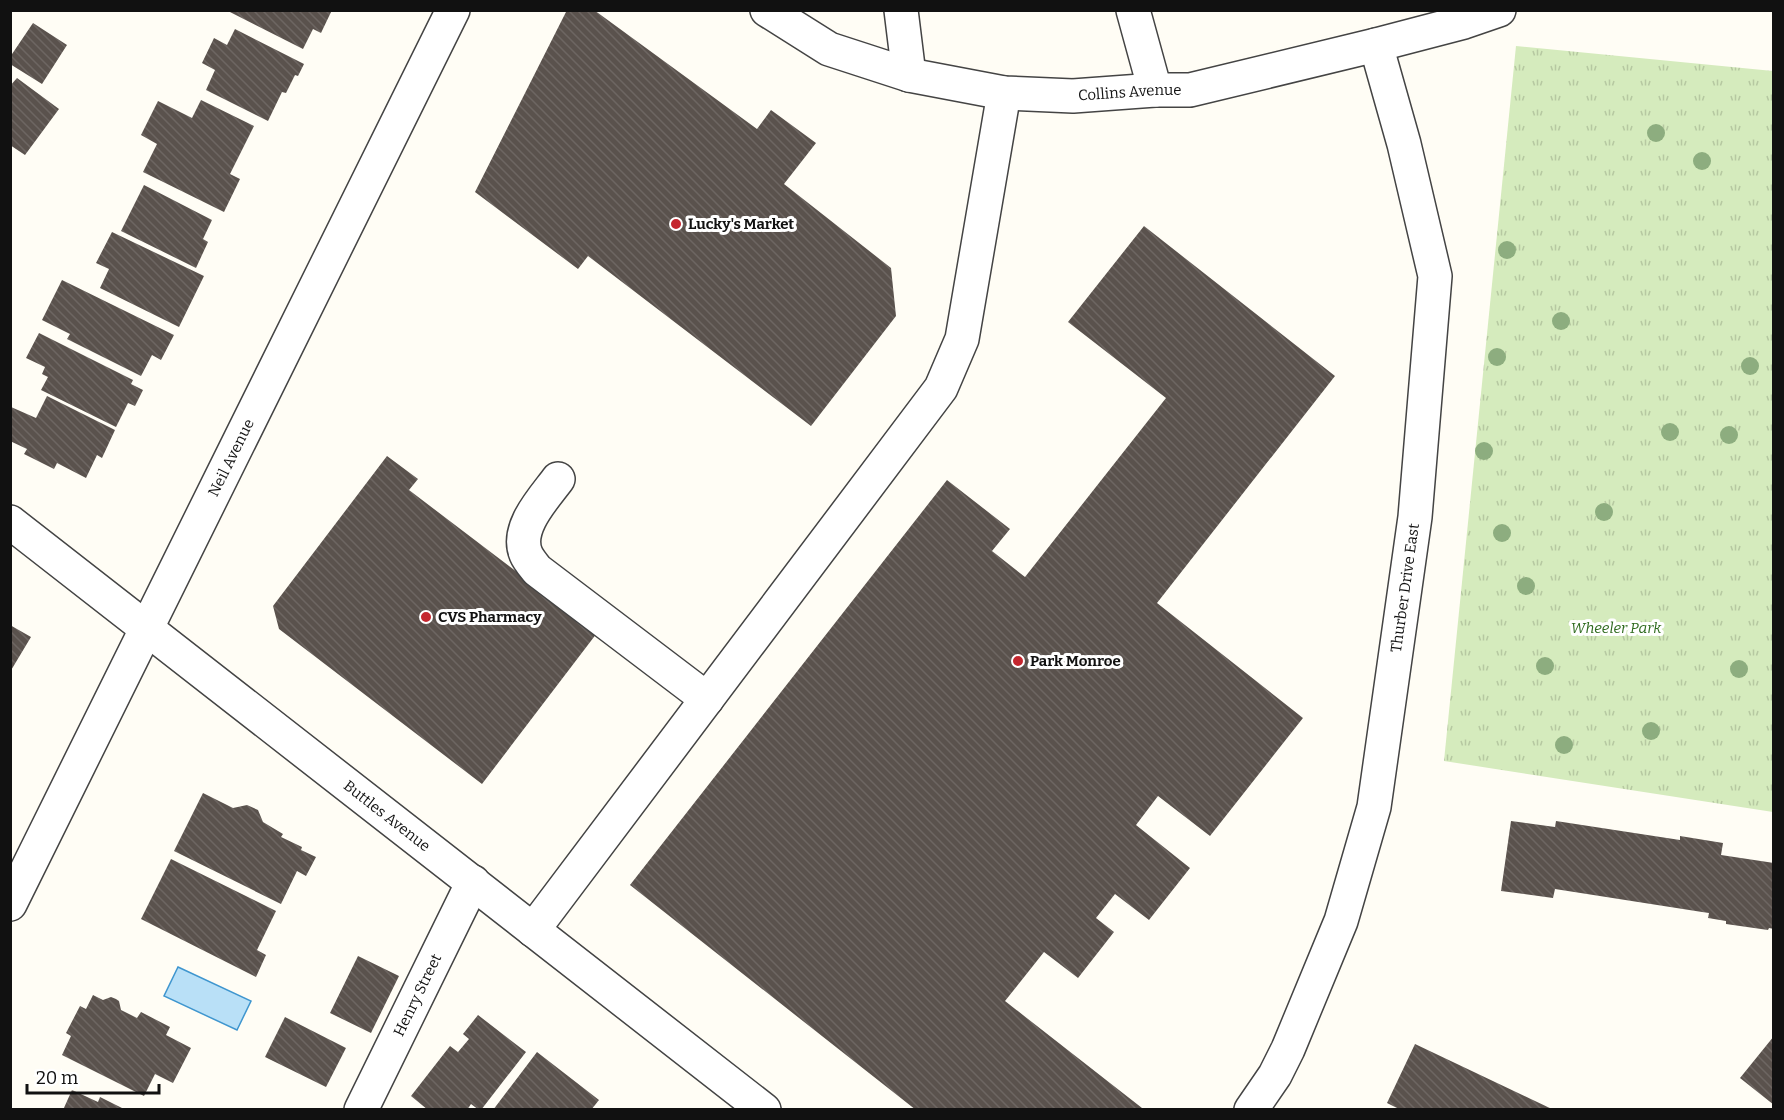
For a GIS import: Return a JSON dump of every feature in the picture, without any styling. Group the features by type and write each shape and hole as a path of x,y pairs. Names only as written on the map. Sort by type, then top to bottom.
{"street":[{"name":"Neil Avenue","path":"10,904 453,10"},
{"name":"Collins Avenue","path":"767,10 829,49 909,75 1004,93 1073,96 1190,90 1376,45 1464,22 1499,10"},
{"path":"901,10 909,75"},
{"path":"1133,10 1155,90"},
{"name":"Thurber Drive East","path":"1251,1110 1275,1076 1288,1049 1341,921 1374,807 1415,517 1435,276 1404,144 1376,45"},
{"path":"533,930 941,388 962,339 1004,93"},
{"path":"558,479 529,522 524,538 526,553 537,570 707,699"},
{"name":"Buttles Avenue","path":"10,522 764,1110"},
{"name":"Henry Street","path":"361,1110 473,882"}],"green space":[{"name":"Wheeler Park","path":"1516,46 1773,71 1773,812 1444,761"}],"water":[{"path":"178,967 251,1001 237,1030 164,996"}],"building":[{"path":"226,10 332,10 321,33 313,29 303,49"},
{"name":"Lucky's Market","path":"567,10 594,10 757,129 771,110 816,143 784,184 891,268 896,316 811,426 588,256 578,269 475,192"},
{"path":"33,23 67,45 42,84 10,64 10,57"},
{"path":"235,29 304,64 298,76 295,75 286,93 282,92 268,121 206,90 215,70 202,63 214,38 227,45"},
{"path":"17,78 59,109 25,155 10,145 10,86"},
{"path":"201,100 254,126 230,174 240,179 224,212 143,172 157,144 141,135 158,101 192,118"},
{"path":"144,185 212,220 203,239 208,242 196,268 121,231"},
{"name":"Park Monroe","path":"1144,226 1335,376 1157,603 1303,718 1210,836 1158,796 1136,825 1190,868 1149,920 1115,894 1096,918 1114,932 1078,978 1044,952 1005,1001 1142,1108 1141,1110 916,1110 630,885 947,480 1010,529 992,551 1025,577 1166,398 1068,322"},
{"path":"112,232 204,276 179,327 100,288 109,269 96,263"},
{"path":"62,280 174,335 161,360 152,355 141,376 67,339 70,334 42,320"},
{"path":"39,333 133,380 131,384 143,390 135,406 128,403 116,427 41,390 48,377 42,374 45,367 26,358"},
{"path":"47,396 115,430 102,458 97,455 86,478 57,463 54,469 24,454 27,449 10,441 11,407 36,418"},
{"name":"CVS Pharmacy","path":"387,456 418,479 409,490 597,633 482,784 279,629 273,606"},
{"path":"10,625 31,637 10,672"},
{"path":"203,793 233,808 247,805 258,810 263,822 283,834 281,837 316,857 306,876 297,871 281,904 174,851"},
{"path":"1511,821 1555,827 1556,821 1680,840 1680,836 1723,843 1721,855 1774,863 1774,929 1726,924 1726,921 1708,918 1709,913 1555,889 1553,898 1501,891"},
{"path":"171,859 276,911 257,950 266,955 256,977 141,919"},
{"path":"358,956 399,976 371,1033 330,1013"},
{"path":"93,995 103,1000 111,997 116,999 119,1001 121,1010 137,1018 141,1012 170,1027 166,1035 191,1048 173,1083 155,1074 144,1096 62,1055 71,1036 66,1033 80,1006 86,1009"},
{"path":"478,1015 526,1052 481,1110 471,1104 467,1110 428,1110 411,1096 450,1046 458,1052 469,1039 463,1034"},
{"path":"285,1017 346,1048 326,1087 265,1057"},
{"path":"1774,1036 1774,1105 1740,1078"},
{"path":"1415,1044 1554,1110 1401,1110 1387,1103"},
{"path":"537,1052 599,1100 591,1110 493,1110"},
{"path":"72,1090 98,1102 100,1097 126,1110 63,1110"}],"place":[{"name":"Lucky's Market","path":"676,224"},
{"name":"CVS Pharmacy","path":"426,617"},
{"name":"Park Monroe","path":"1018,661"}]}
